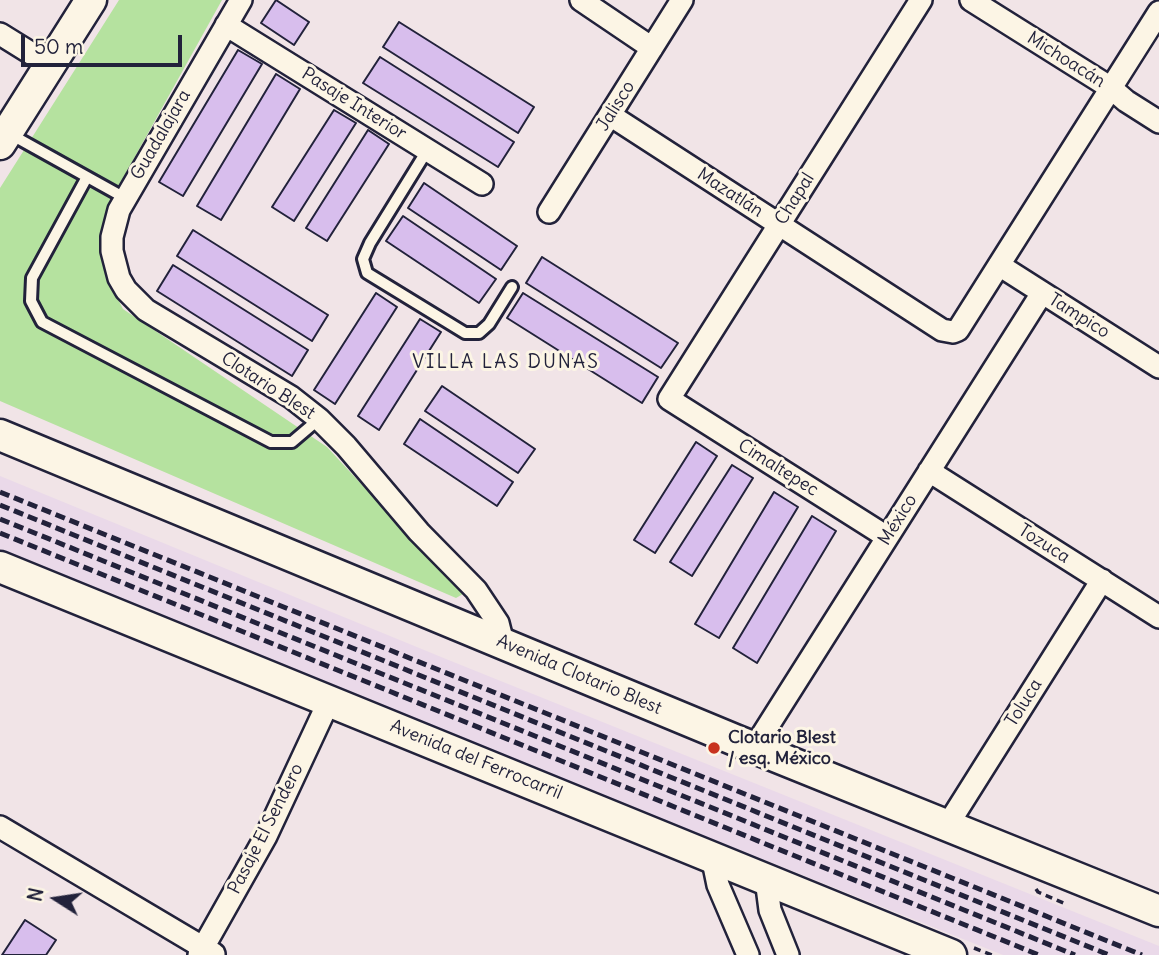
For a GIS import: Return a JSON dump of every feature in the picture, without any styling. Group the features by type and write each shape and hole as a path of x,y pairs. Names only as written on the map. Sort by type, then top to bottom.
{"street":[{"path":"4,138 91,0"},
{"name":"Guadalajara","path":"125,198 241,0"},
{"path":"581,0 652,48"},
{"name":"Jalisco","path":"549,212 682,0"},
{"name":"Chapal","path":"669,399 921,0"},
{"name":"Michoacán","path":"971,0 1111,88 1159,122"},
{"path":"999,265 1159,12"},
{"name":"Pasaje Interior","path":"226,25 482,184"},
{"path":"0,34 50,65"},
{"name":"Mazatlán","path":"610,115 942,330 958,330 999,265"},
{"name":"Clotario Blest","path":"125,198 115,223 112,251 119,278 135,301 291,397 319,419 346,446 419,532 477,590 498,623 503,643"},
{"name":"Tampico","path":"999,265 1159,367"},
{"name":"México","path":"754,748 1042,293"},
{"name":"Cimaltepec","path":"669,399 887,537"},
{"name":"Avenida Clotario Blest","path":"0,435 754,748 1159,911"},
{"name":"Tozuca","path":"929,471 1159,617"},
{"name":"Avenida del Ferrocarril","path":"0,567 951,955"},
{"name":"Toluca","path":"947,826 1102,580"},
{"name":"Pasaje El Sendero","path":"206,953 266,836 329,701"},
{"path":"0,827 206,953"},
{"path":"712,856 718,885 748,955"},
{"path":"766,878 770,910 788,955"}],"lane":[{"path":"4,138 125,198"},
{"path":"428,149 370,243 363,259 367,273 465,333 479,333 489,324 512,287"},
{"path":"87,177 32,278 32,300 41,322 271,442 292,442 319,419"}],"shaded area":[{"path":"0,476 1159,946 1159,955 1003,955 529,766 0,550"}],"green space":[{"path":"119,0 222,0 112,198 106,216 103,252 110,284 123,309 327,447 463,594 456,598 0,401 0,188"}],"building":[{"path":"276,0 309,22 294,45 261,23"},
{"path":"399,22 534,107 518,133 383,47"},
{"path":"238,50 262,64 183,196 159,182"},
{"path":"380,57 514,142 498,167 363,83"},
{"path":"276,74 300,89 221,220 197,206"},
{"path":"334,110 356,123 294,221 272,207"},
{"path":"368,130 389,144 327,241 306,228"},
{"path":"424,183 517,246 501,270 408,208"},
{"path":"403,216 496,279 479,303 386,241"},
{"path":"193,230 328,315 312,341 177,256"},
{"path":"542,257 678,343 661,368 526,283"},
{"path":"173,265 308,350 292,376 157,291"},
{"path":"376,293 397,307 335,404 314,390"},
{"path":"523,293 658,377 642,403 507,318"},
{"path":"420,319 441,332 379,430 358,416"},
{"path":"442,386 535,449 518,473 425,411"},
{"path":"420,419 513,482 497,506 404,444"},
{"path":"696,442 717,456 655,553 634,540"},
{"path":"732,465 753,478 692,576 670,562"},
{"path":"774,492 798,507 719,638 695,624"},
{"path":"812,516 836,531 757,663 733,648"},
{"path":"25,920 56,940 46,955 2,955"}],"railway":[{"path":"0,492 1142,955"},
{"path":"0,505 1109,955"},
{"path":"0,519 1075,955"},
{"path":"0,533 1039,955"}],"place":[{"name":"Clotario Blest / esq. México","path":"714,748"}],"district":[{"name":"VILLA LAS DUNAS","path":"506,363"}]}
